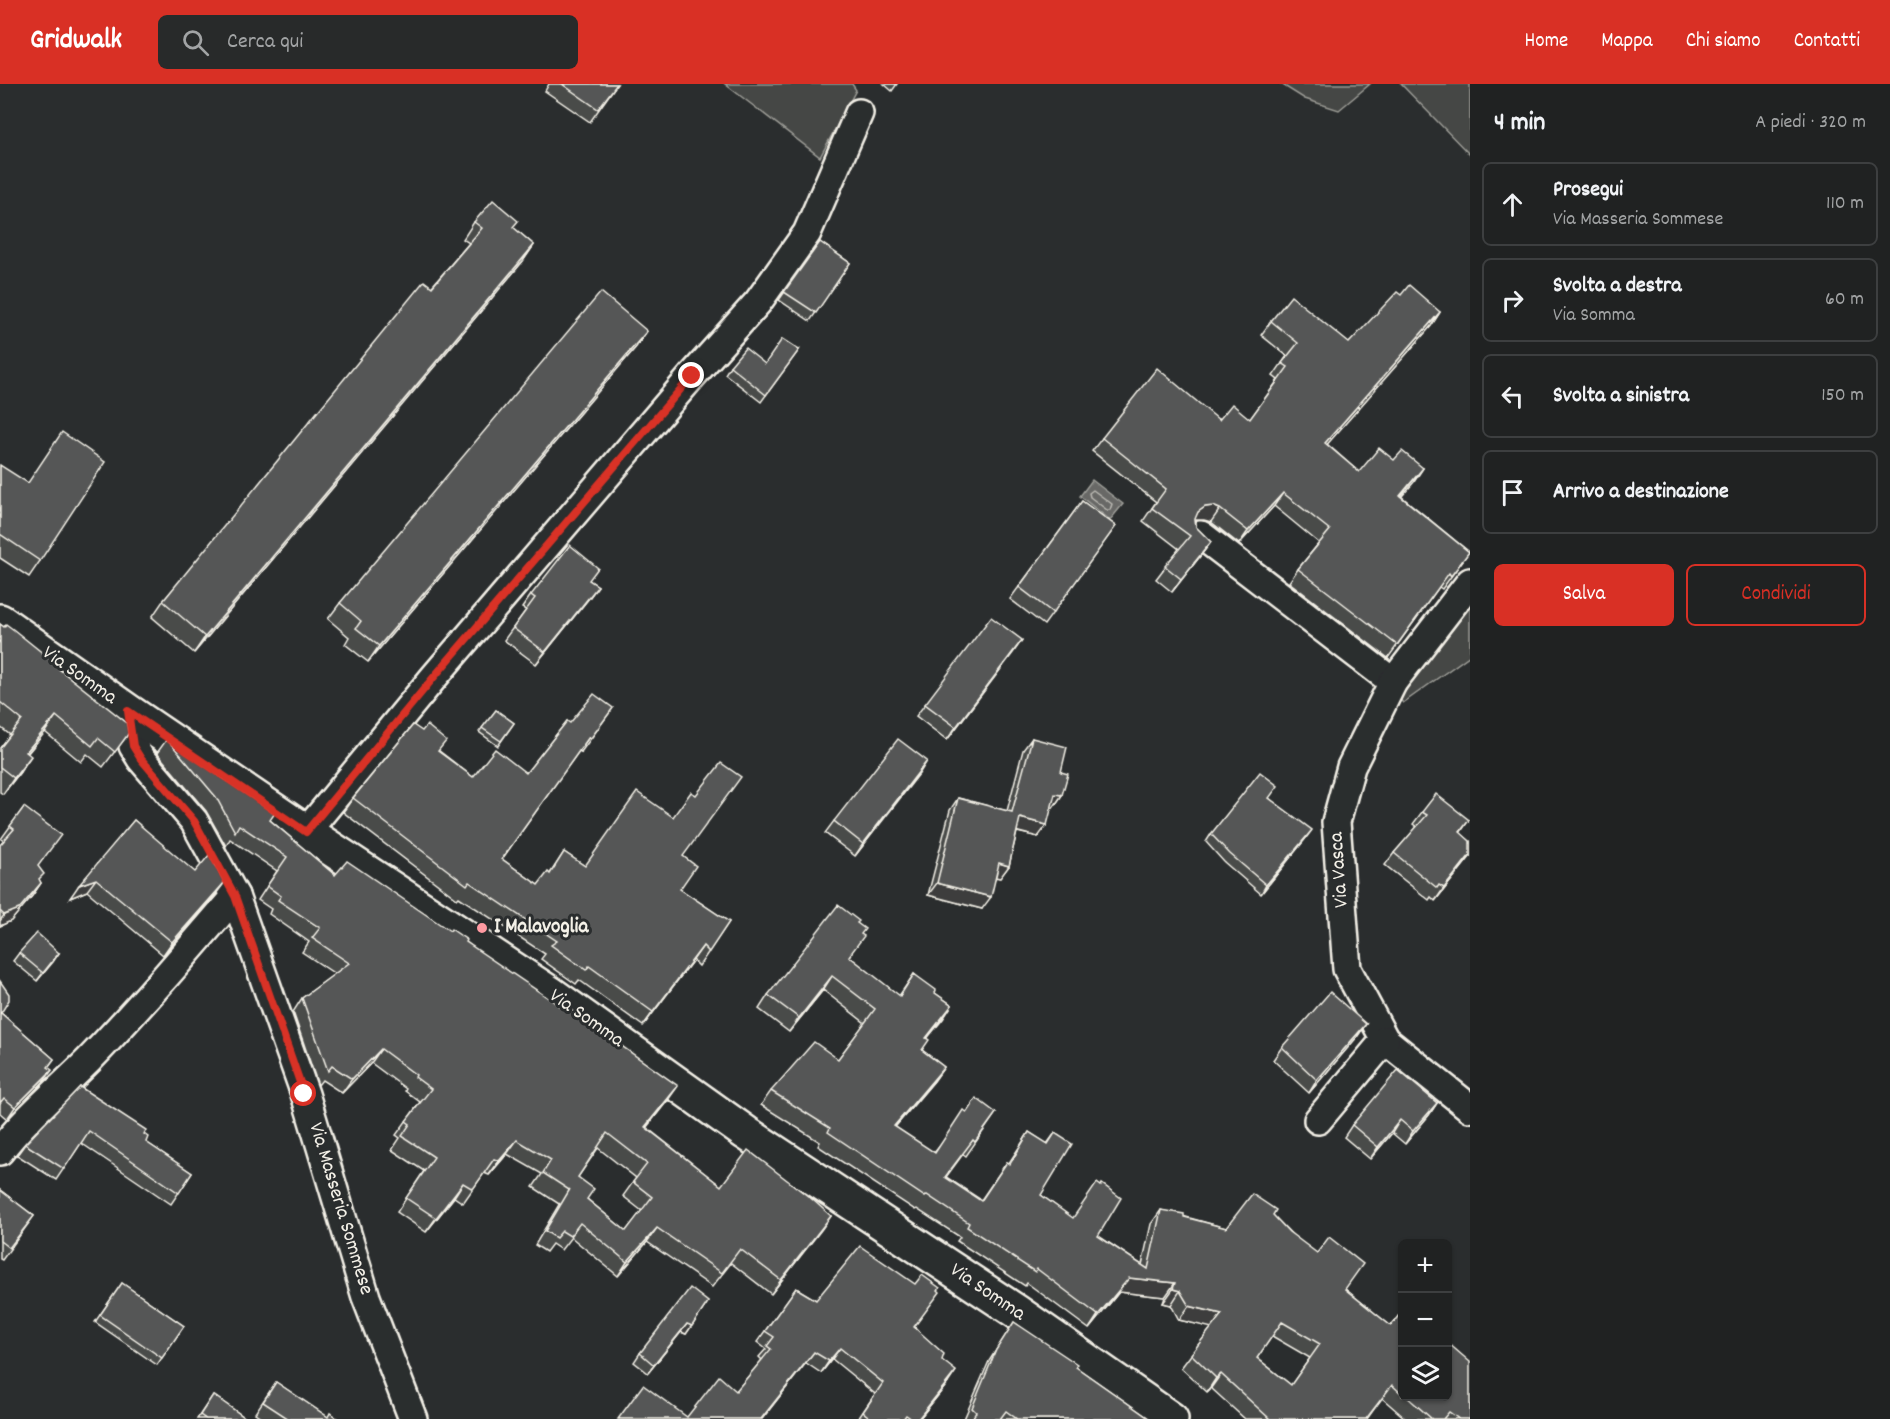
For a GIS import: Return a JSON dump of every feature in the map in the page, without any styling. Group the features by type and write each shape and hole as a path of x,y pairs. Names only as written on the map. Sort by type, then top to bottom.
{"street":[{"path":"306,832 466,640 758,302 807,233 858,113"},
{"path":"1201,535 1393,682"},
{"name":"Via Vasca","path":"1470,582 1393,682 1351,767 1336,822 1347,969 1385,1040 1470,1108"},
{"name":"Via Somma","path":"0,621 306,832 550,993 746,1133 1017,1312 1171,1419"},
{"name":"Via Masseria Sommese","path":"128,711 133,746 141,759 194,821 235,896 304,1094 366,1297 412,1419"},
{"path":"0,1151 18,1128 88,1061 149,997 235,896"},
{"path":"1318,1120 1385,1040"}],"shaded area":[{"path":"725,84 852,84 856,90 820,157"},
{"path":"1281,84 1370,84 1339,110 1305,99"},
{"path":"1401,84 1470,84 1470,155"},
{"path":"1470,591 1470,655 1403,703 1393,691"}],"water":[{"path":"1092,480 1123,504 1110,520 1080,496"}],"building":[{"path":"562,84 617,84 598,109"},
{"path":"493,200 518,221 513,227 534,245 205,637 163,601 424,281 432,287 482,228 474,222"},
{"path":"820,242 850,263 816,313 784,292"},
{"path":"1409,285 1440,312 1325,443 1359,472 1379,448 1394,460 1402,451 1423,468 1400,496 1469,552 1451,576 1449,573 1397,645 1298,569 1330,530 1283,493 1248,531 1220,509 1213,506 1205,507 1198,512 1195,519 1196,527 1211,542 1181,579 1165,566 1190,536 1152,508 1166,489 1102,438 1157,368 1219,420 1232,404 1250,419 1288,367 1282,363 1298,343 1271,321 1291,296 1349,343 1397,292 1401,295"},
{"path":"601,292 647,331 379,646 356,628 361,621 340,603"},
{"path":"782,339 799,350 766,395 730,366 745,348 765,364"},
{"path":"62,432 105,462 40,561 0,534 0,465 28,483"},
{"path":"1082,501 1116,526 1053,613 1019,587"},
{"path":"570,545 598,568 589,580 598,586 545,652 513,628 535,598 531,595"},
{"path":"991,617 1022,640 956,727 925,704"},
{"path":"0,624 4,627 6,624 14,630 127,723 129,733 115,752 98,738 92,746 56,716 26,752 31,756 14,778 0,767 0,748 22,720 0,702"},
{"path":"594,694 613,708 591,738 589,737 502,859 538,885 548,872 550,874 564,852 585,866 637,792 673,817 691,792 696,795 721,763 741,777 683,856 696,866 680,889 729,922 709,952 703,946 653,1012 589,966 586,970 551,945 557,941 469,882 467,885 353,798 413,725 422,731 427,725 446,741 438,751 473,777 495,749 526,773 567,721 570,723"},
{"path":"496,710 514,723 501,741 482,728"},
{"path":"1032,738 1067,747 1061,772 1068,774 1062,795 1055,794 1047,825 1020,818 1009,866 999,863 991,897 937,883 958,798 1012,812"},
{"path":"167,739 275,813 270,820 335,875 347,861 450,931 451,929 467,940 466,942 563,1008 565,1006 678,1086 645,1127 721,1186 748,1150 831,1216 781,1280 740,1249 722,1273 657,1228 627,1262 580,1223 570,1236 562,1231 556,1238 545,1231 570,1189 543,1173 551,1160 517,1140 499,1161 494,1159 473,1189 463,1183 436,1218 406,1198 434,1157 402,1136 410,1124 406,1121 431,1089 381,1049 352,1079 332,1066 328,1071 302,998 349,963 312,938 320,928 278,900 281,896 267,886 287,857 239,825 235,832 216,797","holes":["607,1133 647,1164 633,1182 652,1197 626,1231 587,1199 594,1189 578,1177"]},
{"path":"898,739 927,761 863,844 834,821"},
{"path":"1260,772 1278,786 1269,798 1312,830 1266,885 1211,834"},
{"path":"1436,794 1469,820 1460,832 1470,841 1470,855 1444,888 1439,885 1437,888 1394,853 1427,815 1422,812"},
{"path":"24,807 61,835 38,866 44,874 39,879 41,883 19,909 4,915 0,911 0,845 14,829 10,826"},
{"path":"134,820 195,872 210,854 225,882 172,942 96,879 79,885"},
{"path":"838,905 859,921 857,923 865,929 861,934 864,936 849,956 900,996 914,974 952,1005 926,1038 929,1040 922,1050 944,1067 894,1126 935,1153 963,1110 967,1112 976,1098 996,1113 945,1177 981,1201 1007,1162 1010,1164 1029,1132 1048,1144 1055,1133 1072,1144 1041,1195 1073,1218 1097,1183 1101,1186 1102,1184 1121,1198 1098,1236 1148,1269 1161,1210 1184,1214 1184,1217 1226,1228 1252,1194 1276,1210 1273,1215 1289,1232 1317,1253 1329,1237 1363,1264 1345,1289 1391,1326 1398,1316 1398,1390 1392,1385 1366,1419 1270,1419 1221,1374 1216,1378 1191,1354 1222,1314 1189,1306 1180,1291 1173,1289 1175,1283 1129,1278 1098,1315 1037,1269 1035,1272 967,1227 969,1223 927,1195 925,1197 828,1132 830,1128 771,1091 814,1042 838,1059 875,1009 832,976 799,1018 768,995","holes":["1282,1322 1320,1344 1291,1385 1257,1358"]},
{"path":"37,933 59,953 43,973 19,953"},
{"path":"0,981 9,994 9,1000 1,1013 54,1059 48,1067 52,1070 15,1107 4,1098 0,1103"},
{"path":"1330,992 1366,1024 1317,1080 1282,1047"},
{"path":"1398,1070 1437,1103 1413,1131 1400,1120 1378,1147 1352,1125"},
{"path":"80,1087 146,1130 144,1134 148,1137 146,1142 192,1173 179,1193 89,1131 64,1169 25,1144"},
{"path":"0,1190 34,1216 9,1248 0,1241"},
{"path":"860,1246 915,1284 922,1275 940,1288 938,1290 940,1292 914,1327 944,1354 942,1360 956,1371 918,1419 912,1419 906,1415 903,1419 872,1419 863,1412 883,1383 840,1348 829,1361 814,1352 761,1419 618,1419 643,1385 687,1417 719,1376 736,1391 771,1349 767,1346 774,1337 765,1331 796,1288 816,1300"},
{"path":"122,1283 184,1326 162,1358 100,1315"},
{"path":"690,1288 708,1302 692,1326 687,1324 654,1365 640,1353"},
{"path":"1014,1322 1077,1364 1076,1367 1150,1419 1017,1419 1006,1411 1000,1419 972,1419 976,1412 972,1408 996,1350"},
{"path":"1452,1346 1470,1362 1470,1419 1459,1419 1449,1412 1443,1419 1432,1419 1412,1401 1452,1401"},
{"path":"276,1382 328,1417 330,1413 338,1419 289,1419 263,1402"},
{"path":"213,1395 247,1419 206,1419 200,1415"}],"place":[{"name":"I Malavoglia","path":"482,928"}],"route":[{"path":"304,1094 235,896 194,821 141,759 133,746 128,711 306,832 434,677 692,376"}]}
